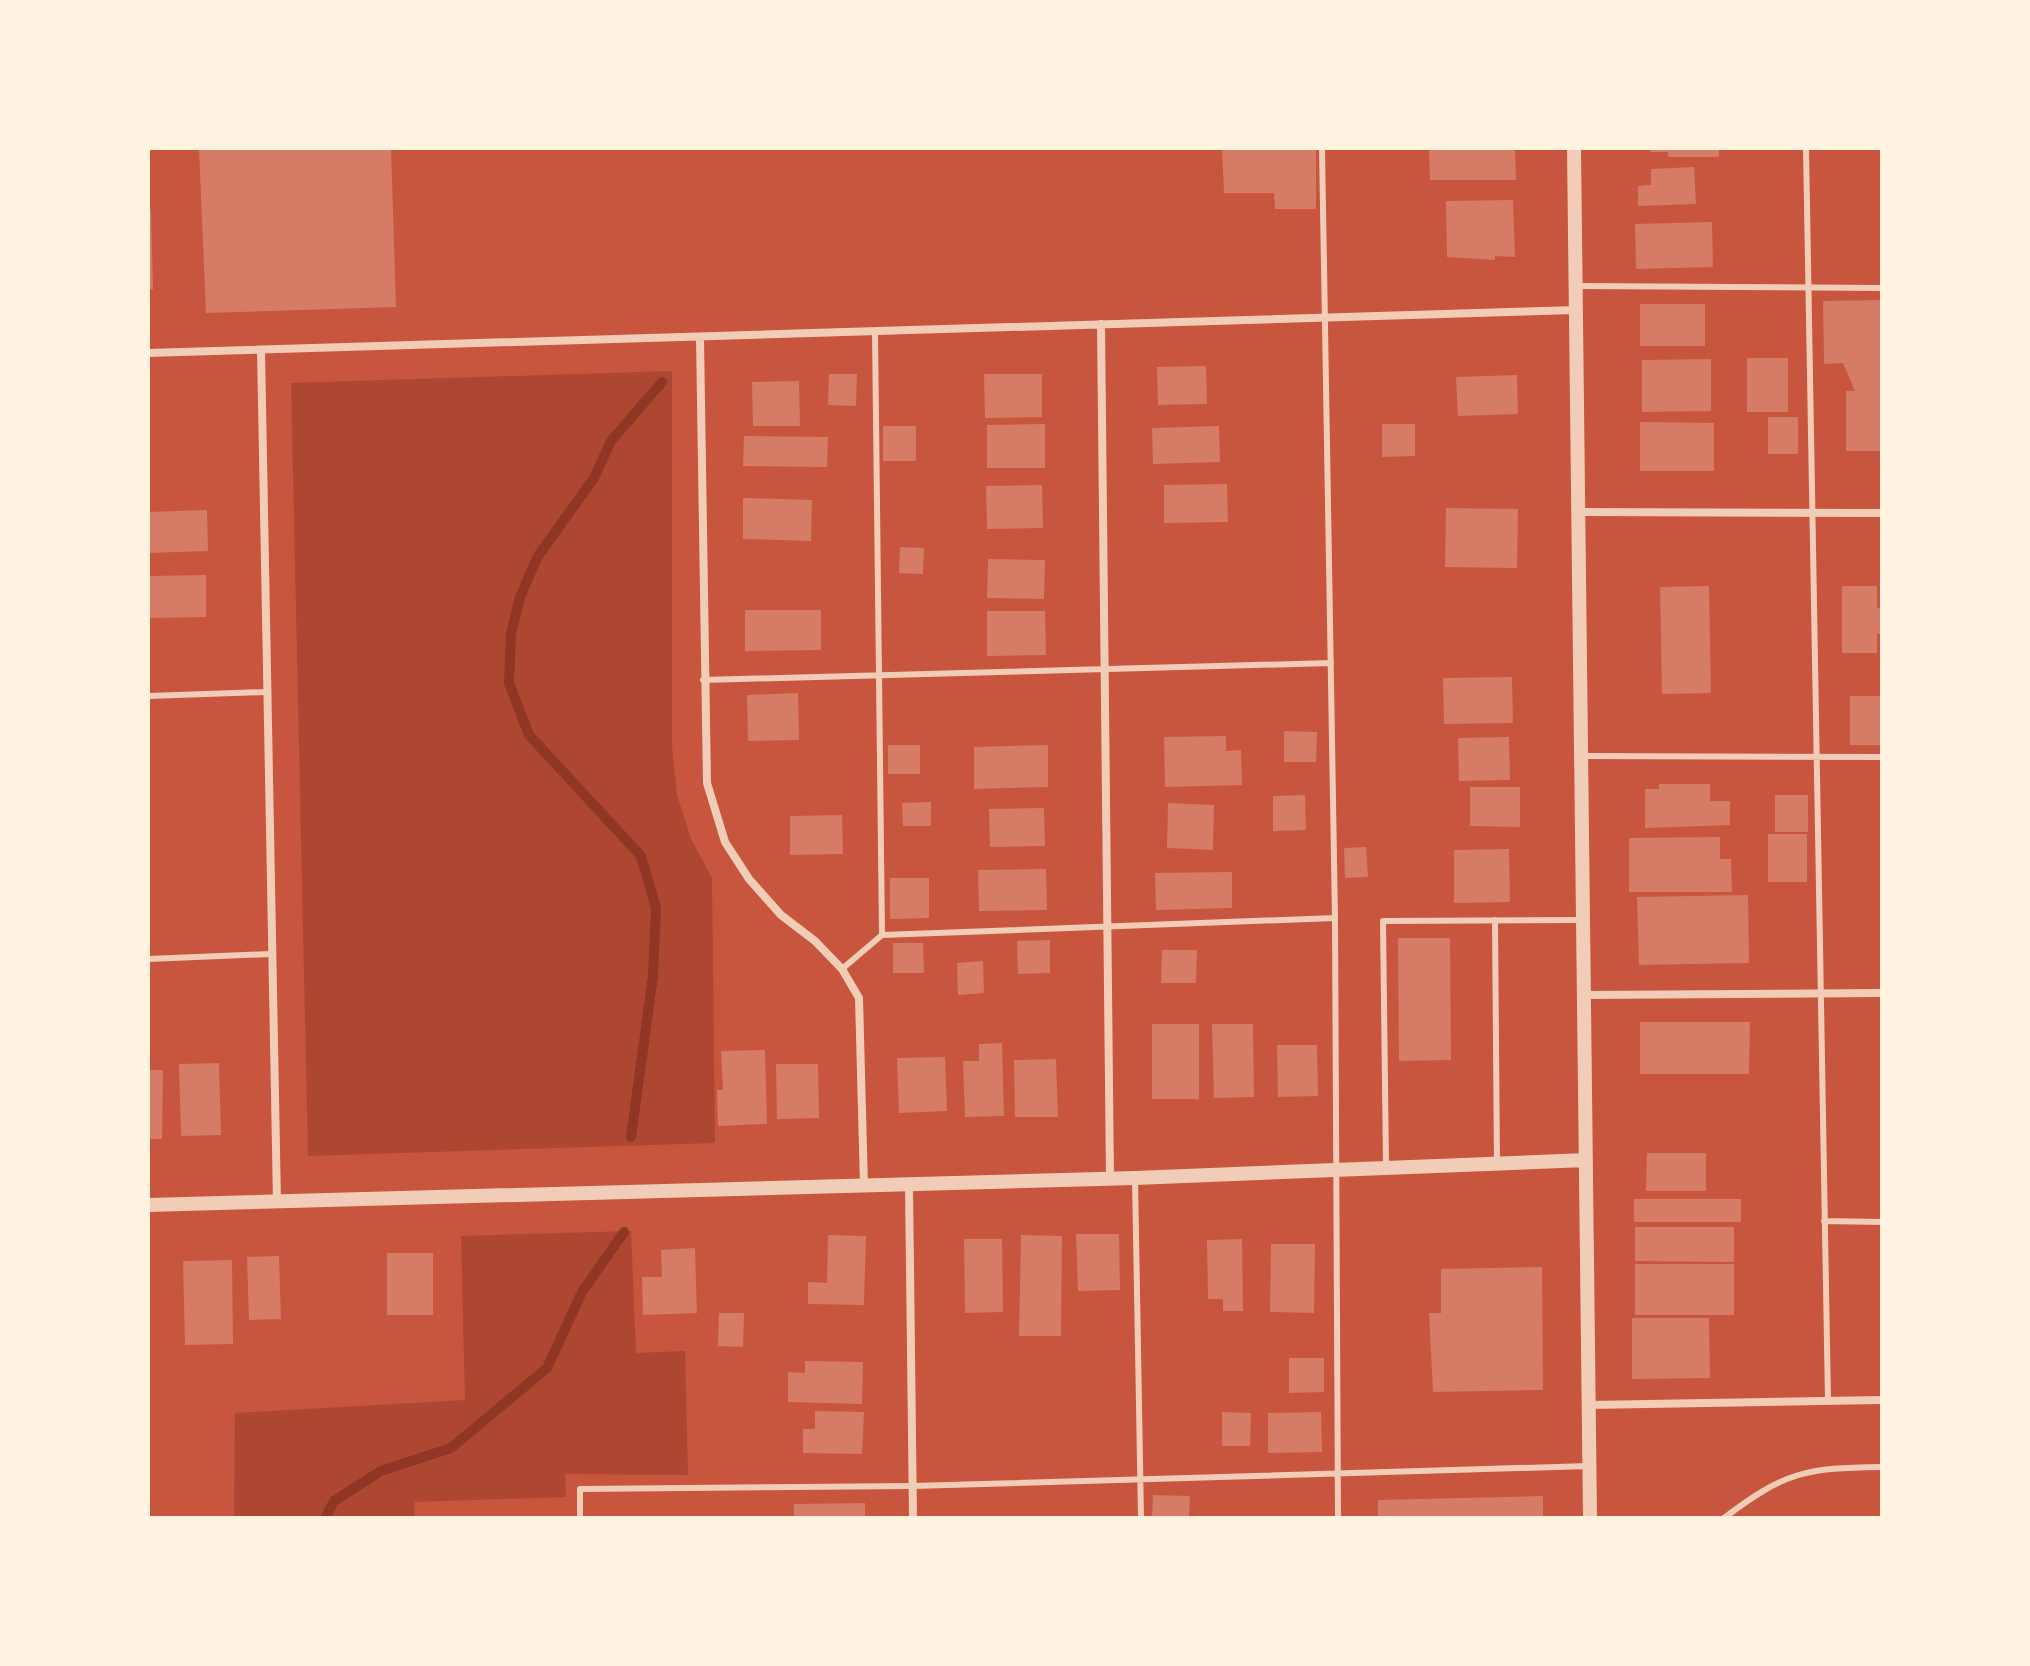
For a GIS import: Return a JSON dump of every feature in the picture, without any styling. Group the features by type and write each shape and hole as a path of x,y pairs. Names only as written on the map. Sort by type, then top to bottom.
{"street":[{"path":"1574,148 1590,1518"},
{"path":"148,353 1577,310"},
{"path":"1101,324 1102,670 1110,1179"},
{"path":"700,338 707,783 725,842 749,879 781,915 815,941 842,969 859,998 864,1186"},
{"path":"261,350 277,1202"},
{"path":"1577,512 1882,513"},
{"path":"1583,995 1882,993"},
{"path":"148,1205 1337,1172 1586,1160"},
{"path":"909,1185 913,1518"},
{"path":"1589,1405 1882,1400"}],"lane":[{"path":"1322,148 1335,918 1338,1518"},
{"path":"1806,148 1806,288 1828,1401"},
{"path":"1577,286 1882,288"},
{"path":"875,332 882,935"},
{"path":"703,680 880,678 1331,663"},
{"path":"148,696 267,692"},
{"path":"1580,756 1882,757"},
{"path":"842,969 882,935 1335,918"},
{"path":"1495,920 1497,1164"},
{"path":"1386,1169 1383,921 1582,920"},
{"path":"148,959 271,954"},
{"path":"1135,1178 1141,1518"},
{"path":"1824,1221 1882,1222"},
{"path":"580,1518 580,1489 913,1486 1589,1466"},
{"path":"1724,1518 1778,1482 1809,1469 1882,1467"}],"shaded area":[{"path":"672,371 672,746 677,795 691,839 712,878 715,1143 308,1156 291,383"},
{"path":"631,1231 636,1353 685,1351 688,1475 565,1474 566,1497 415,1502 414,1518 234,1518 235,1413 465,1400 461,1236"}],"building":[{"path":"199,148 391,148 396,307 206,313"},
{"path":"1222,148 1316,148 1316,209 1275,209 1274,193 1224,193"},
{"path":"1429,148 1515,148 1516,180 1430,180"},
{"path":"1650,148 1719,148 1719,157 1668,157 1668,152 1650,152"},
{"path":"1694,167 1696,204 1638,206 1638,186 1651,185 1651,169"},
{"path":"1513,200 1515,257 1495,256 1495,260 1447,257 1446,201"},
{"path":"148,209 151,209 153,289 148,290"},
{"path":"1712,222 1713,267 1636,269 1635,224"},
{"path":"1882,300 1882,451 1846,451 1846,391 1855,391 1843,363 1824,364 1823,301"},
{"path":"1640,304 1705,304 1705,346 1640,346"},
{"path":"1747,358 1788,358 1788,412 1747,412"},
{"path":"1711,359 1711,411 1642,412 1642,360"},
{"path":"1206,366 1207,404 1158,405 1157,367"},
{"path":"829,374 857,374 856,406 828,405"},
{"path":"984,374 1042,374 1042,417 985,418"},
{"path":"1517,375 1518,414 1458,416 1456,377"},
{"path":"799,381 800,426 753,426 752,382"},
{"path":"1768,417 1798,417 1798,454 1768,454"},
{"path":"1640,422 1714,423 1714,471 1640,471"},
{"path":"1045,424 1045,468 987,468 987,425"},
{"path":"1382,424 1415,424 1415,456 1382,457"},
{"path":"883,426 916,426 916,461 883,461"},
{"path":"1219,426 1220,462 1153,464 1152,428"},
{"path":"744,436 828,437 827,467 743,466"},
{"path":"1227,484 1228,522 1164,523 1164,485"},
{"path":"1042,485 1043,528 987,529 986,486"},
{"path":"743,498 812,500 811,541 743,539"},
{"path":"1446,508 1518,509 1517,568 1445,567"},
{"path":"207,510 208,551 148,553 148,512"},
{"path":"900,547 924,548 923,574 899,573"},
{"path":"988,559 1045,560 1044,599 987,598"},
{"path":"206,575 206,617 148,618 148,576"},
{"path":"1709,586 1711,693 1662,694 1660,587"},
{"path":"1842,586 1877,586 1877,608 1882,608 1882,634 1877,634 1877,653 1842,653"},
{"path":"745,610 821,610 821,650 745,651"},
{"path":"987,611 1045,611 1046,655 987,656"},
{"path":"1512,677 1513,723 1444,724 1443,678"},
{"path":"798,693 799,740 748,741 747,695"},
{"path":"1850,696 1882,696 1882,745 1850,745"},
{"path":"1284,731 1317,732 1316,762 1284,762"},
{"path":"1226,736 1226,751 1241,750 1242,785 1165,787 1164,737"},
{"path":"1509,737 1510,780 1459,781 1458,738"},
{"path":"888,745 920,745 920,774 888,774"},
{"path":"1048,745 1048,787 974,789 974,747"},
{"path":"1659,784 1710,784 1710,801 1730,801 1730,825 1645,828 1645,789 1659,789"},
{"path":"1470,787 1520,787 1520,827 1470,826"},
{"path":"1305,795 1306,830 1273,831 1273,796"},
{"path":"1775,795 1808,795 1808,832 1775,832"},
{"path":"931,802 931,826 903,826 902,803"},
{"path":"1168,803 1214,805 1213,850 1167,848"},
{"path":"1044,808 1045,846 990,847 989,809"},
{"path":"842,815 843,854 790,855 790,816"},
{"path":"1768,834 1807,834 1807,882 1768,882"},
{"path":"1720,837 1720,859 1731,859 1732,892 1629,892 1629,838"},
{"path":"1366,847 1368,877 1345,878 1344,848"},
{"path":"1509,849 1510,902 1454,903 1454,850"},
{"path":"1046,869 1047,910 979,911 978,870"},
{"path":"1232,872 1232,908 1156,910 1155,873"},
{"path":"890,878 929,878 929,918 890,919"},
{"path":"1748,895 1749,963 1639,965 1637,897"},
{"path":"1398,938 1450,938 1451,1060 1399,1061"},
{"path":"1050,940 1050,973 1018,974 1017,941"},
{"path":"893,943 923,943 924,973 893,973"},
{"path":"1162,950 1197,950 1196,983 1161,983"},
{"path":"983,961 984,993 958,995 957,963"},
{"path":"1640,1022 1750,1022 1749,1074 1640,1074"},
{"path":"1152,1024 1199,1024 1199,1099 1152,1099"},
{"path":"1212,1024 1253,1024 1254,1097 1214,1098"},
{"path":"1002,1043 1004,1116 965,1117 963,1061 979,1061 979,1044"},
{"path":"1277,1045 1317,1045 1318,1096 1278,1097"},
{"path":"765,1050 767,1124 718,1126 717,1090 723,1090 721,1051"},
{"path":"945,1057 947,1111 899,1113 897,1058"},
{"path":"1056,1059 1058,1117 1015,1117 1014,1060"},
{"path":"219,1063 221,1135 181,1136 179,1064"},
{"path":"776,1064 818,1064 819,1118 777,1119"},
{"path":"148,1070 163,1070 162,1139 148,1139"},
{"path":"1647,1153 1706,1153 1706,1191 1646,1191"},
{"path":"1634,1199 1741,1199 1741,1222 1634,1222"},
{"path":"1635,1227 1734,1227 1734,1262 1635,1261"},
{"path":"1076,1234 1119,1234 1120,1290 1078,1291"},
{"path":"828,1235 866,1236 864,1305 808,1304 808,1282 827,1283"},
{"path":"1021,1235 1062,1236 1061,1336 1019,1336"},
{"path":"964,1239 1002,1239 1003,1312 965,1313"},
{"path":"1242,1239 1243,1311 1223,1311 1223,1299 1208,1299 1207,1240"},
{"path":"1271,1244 1315,1244 1314,1313 1270,1312"},
{"path":"695,1248 697,1313 643,1315 642,1277 662,1277 661,1250"},
{"path":"387,1253 433,1253 433,1315 387,1315"},
{"path":"279,1256 281,1319 249,1320 247,1257"},
{"path":"232,1260 233,1344 185,1345 183,1261"},
{"path":"1635,1264 1734,1264 1734,1315 1635,1315"},
{"path":"1542,1267 1543,1390 1433,1392 1429,1313 1441,1313 1441,1269"},
{"path":"719,1313 744,1313 743,1347 718,1346"},
{"path":"1632,1318 1709,1318 1710,1378 1632,1379"},
{"path":"1289,1358 1324,1358 1324,1392 1289,1393"},
{"path":"805,1361 863,1362 862,1404 788,1402 788,1372 805,1373"},
{"path":"815,1411 864,1412 862,1454 803,1453 803,1429 815,1429"},
{"path":"1222,1412 1251,1413 1250,1446 1222,1446"},
{"path":"1321,1412 1322,1452 1268,1453 1268,1413"},
{"path":"1153,1495 1190,1496 1189,1518 1152,1518"},
{"path":"1543,1496 1543,1518 1378,1518 1378,1500"},
{"path":"865,1503 865,1518 794,1518 794,1504"}],"waterway":[{"path":"631,1137 653,976 656,908 641,856 529,735 509,683 511,634 520,597 538,556 594,478 611,441 662,382"},
{"path":"325,1518 334,1501 381,1471 451,1448 547,1368 582,1292 624,1232"}]}
